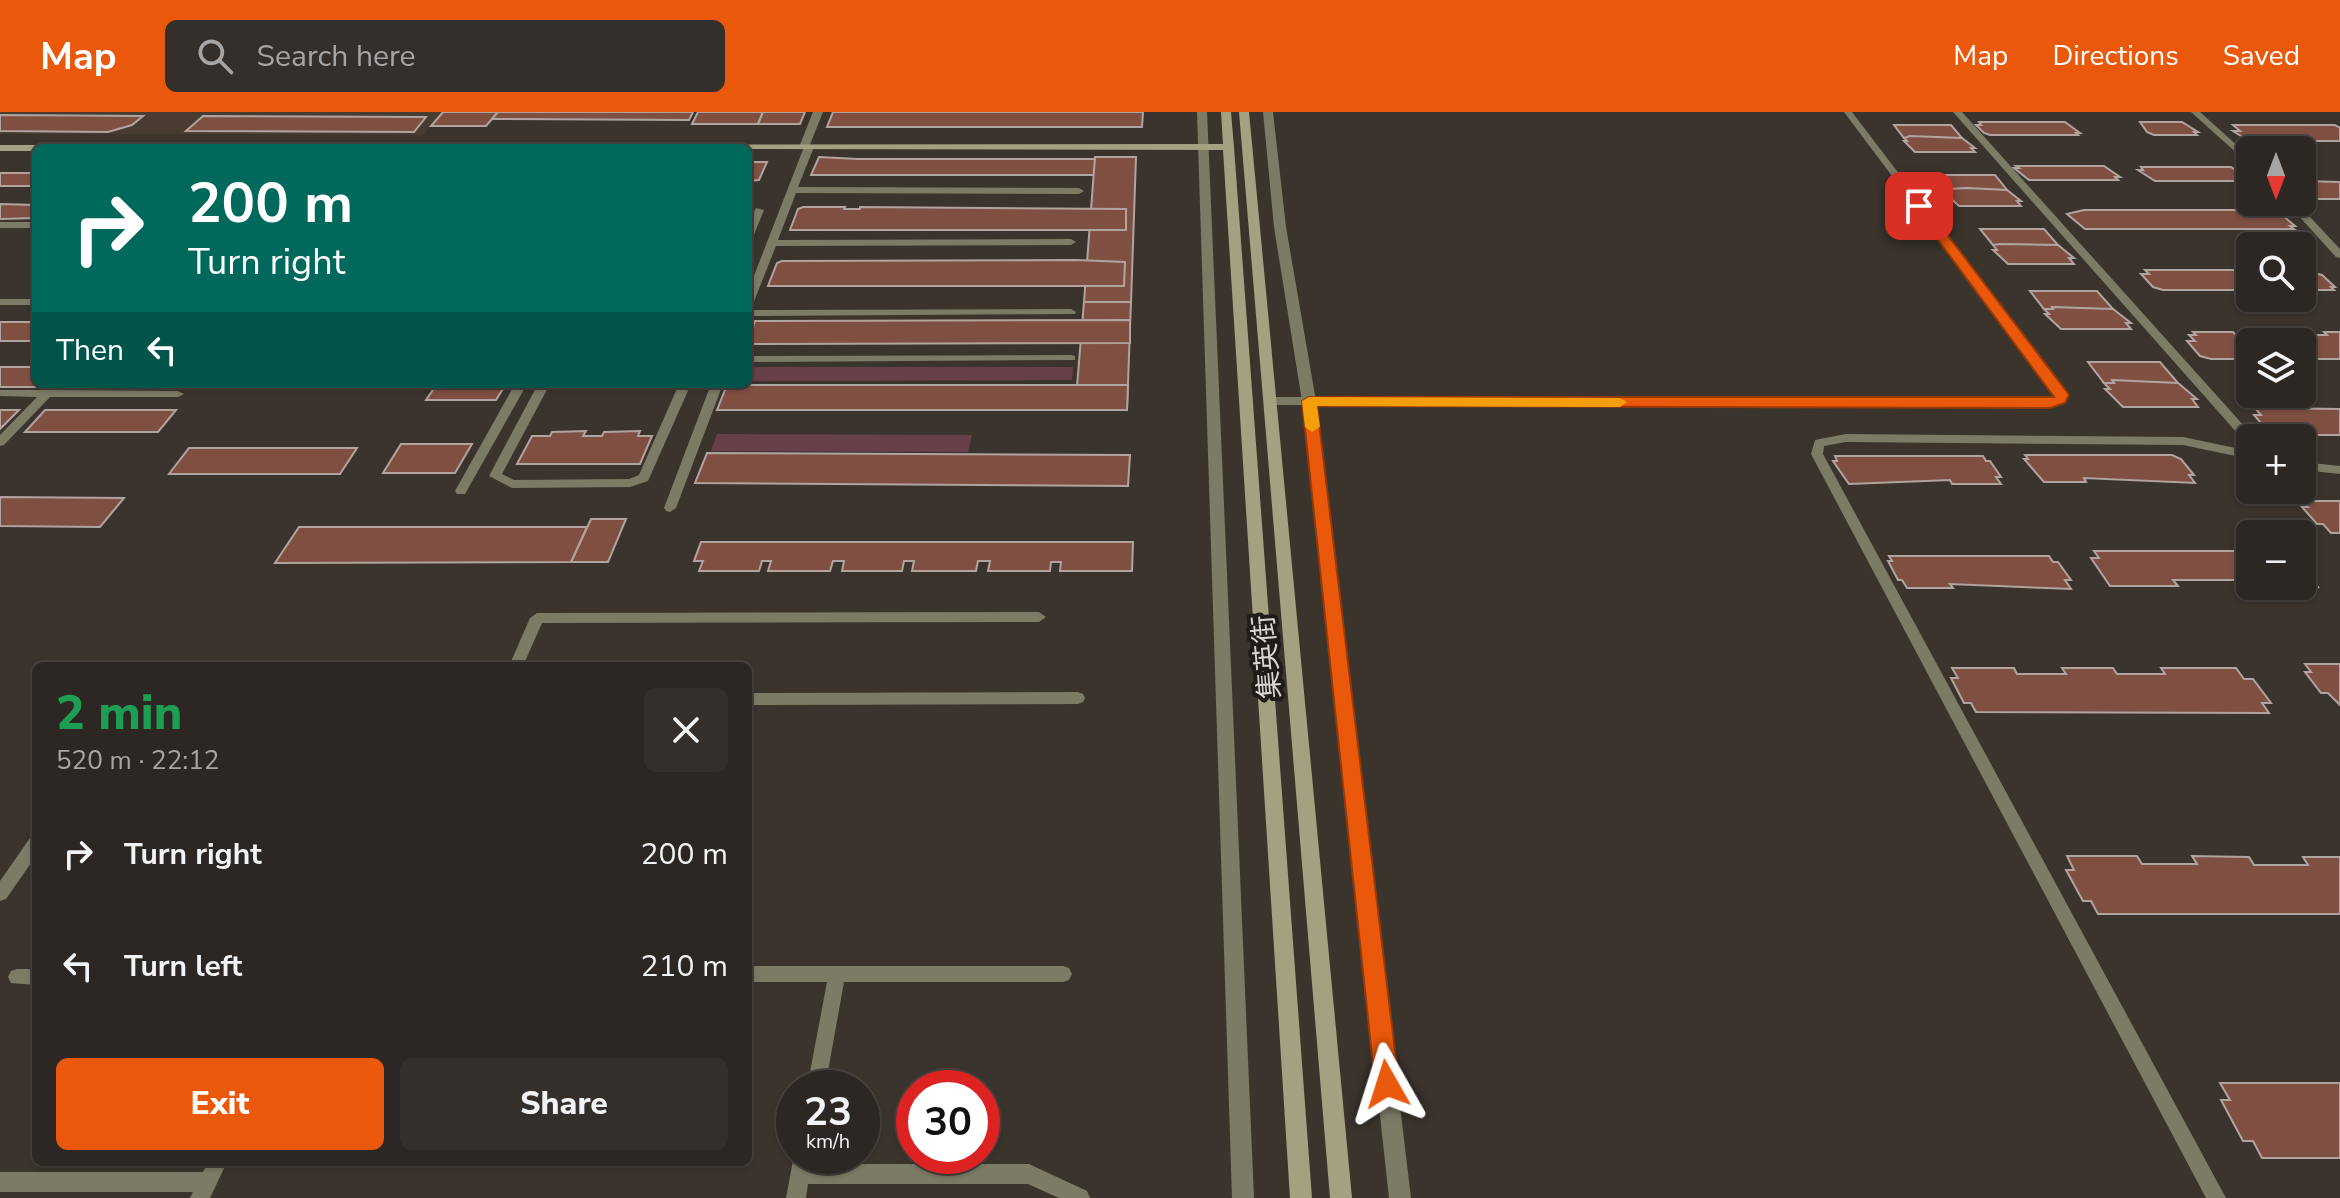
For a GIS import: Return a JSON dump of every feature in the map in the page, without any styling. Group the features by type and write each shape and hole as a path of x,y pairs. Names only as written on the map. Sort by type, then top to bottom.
{"main road":[{"name":"集英街","path":"1226,112 1301,1198"},
{"name":"集英街","path":"1244,112 1341,1198"},
{"path":"752,147 1229,147"},
{"path":"0,148 32,148"}],"street":[{"path":"806,147 818,112"},
{"path":"1202,112 1243,1198"},
{"path":"1268,112 1280,227 1309,401 1400,1198"}],"lane":[{"path":"1270,401 2050,403 2060,400 2062,395 1848,112"},
{"path":"1957,112 2236,424"},
{"path":"2195,112 2236,149"},
{"path":"752,294 806,147"},
{"path":"792,190 1079,191"},
{"path":"752,227 759,210"},
{"path":"2304,216 2340,255"},
{"path":"0,225 32,225"},
{"path":"772,243 1071,242"},
{"path":"0,302 32,302"},
{"path":"752,313 1071,312"},
{"path":"752,359 1071,358"},
{"path":"461,491 519,388"},
{"path":"542,388 495,476 512,484 630,483 644,478 683,388"},
{"path":"670,508 715,388"},
{"path":"0,442 51,389"},
{"path":"0,393 51,389 178,394"},
{"path":"2216,1198 1817,454 1819,443 1862,438 2183,441 2236,452"},
{"path":"2316,467 2340,470"},
{"path":"518,662 537,618 1039,617"},
{"path":"752,699 1078,698"},
{"path":"0,894 32,849"},
{"path":"752,974 1063,974"},
{"path":"819,1070 837,974"},
{"path":"17,977 32,977"},
{"path":"0,1182 204,1190 216,1166"},
{"path":"880,1168 1029,1174 1080,1198"},
{"path":"796,1198 800,1174"}],"shaded area":[{"path":"0,112 442,112 423,135 0,134"},
{"path":"752,367 1073,367 1072,380 752,381"},
{"path":"717,434 972,435 968,452 711,451"}],"building":[{"path":"443,112 498,112 486,126 431,126"},
{"path":"498,112 693,112 689,120 492,119"},
{"path":"698,112 763,112 758,124 692,124"},
{"path":"763,112 805,112 800,124 758,124"},
{"path":"833,112 1143,112 1142,127 827,127"},
{"path":"0,115 143,116 132,125 108,132 0,131"},
{"path":"203,116 426,117 414,132 186,131"},
{"path":"1979,122 2065,122 2080,133 1990,135 1976,125 1981,125"},
{"path":"2140,122 2182,122 2198,132 2194,132 2197,135 2154,135 2147,132"},
{"path":"1894,125 1951,125 1962,138 1904,138"},
{"path":"2233,125 2335,125 2340,128 2340,141 2316,141 2316,136 2241,136 2233,131 2240,131"},
{"path":"1910,136 1962,138 1975,148 1971,148 1975,152 1915,152 1904,141"},
{"path":"819,157 1130,159 1129,175 811,175"},
{"path":"1095,157 1136,157 1131,302 1084,302"},
{"path":"752,162 767,162 759,180 752,181"},
{"path":"2016,166 2104,166 2120,177 2115,177 2118,180 2029,180 2014,168 2019,168"},
{"path":"2141,167 2231,167 2236,170 2236,181 2155,181 2138,170 2143,170"},
{"path":"0,173 32,173 32,186 0,186"},
{"path":"1934,175 1995,175 2007,190 1946,189"},
{"path":"2316,181 2340,182 2340,199 2316,199"},
{"path":"1946,189 2007,190 2021,201 2017,201 2021,206 1959,206 1946,194 1949,194"},
{"path":"0,204 32,205 32,218 0,219"},
{"path":"798,209 1126,209 1126,230 790,230"},
{"path":"2084,210 2236,210 2236,216 2283,216 2295,226 2290,226 2294,229 2085,229 2067,214"},
{"path":"1980,229 2044,229 2058,245 1993,245"},
{"path":"1993,245 2058,245 2074,258 2069,258 2074,264 2008,264 1993,250 1997,250"},
{"path":"782,261 1125,262 1124,286 768,286 777,263"},
{"path":"2145,270 2236,270 2236,290 2163,290 2153,287 2141,274 2149,274"},
{"path":"2316,274 2322,275 2335,287 2331,287 2334,290 2316,290"},
{"path":"2030,291 2097,291 2113,309 2044,309"},
{"path":"1084,302 1131,302 1127,410 1075,410"},
{"path":"2044,309 2113,309 2131,323 2126,323 2131,329 2061,329 2045,314 2049,314"},
{"path":"1130,320 1130,343 752,344 755,321"},
{"path":"0,322 32,322 32,341 0,341"},
{"path":"2193,332 2233,332 2236,335 2236,359 2200,356 2187,341 2195,341 2189,335 2196,335"},
{"path":"2340,332 2340,359 2316,359 2316,335"},
{"path":"2088,362 2160,362 2178,383 2104,383"},
{"path":"0,367 32,367 32,387 0,387"},
{"path":"2112,380 2178,383 2197,399 2192,399 2198,407 2123,407 2105,389 2110,389 2104,383 2114,383"},
{"path":"752,385 1128,385 1127,410 717,410 726,388 752,388"},
{"path":"434,388 504,388 496,400 426,400"},
{"path":"2255,408 2340,409 2340,435 2316,435 2316,424 2262,424 2254,415 2261,415"},
{"path":"0,410 19,410 0,429"},
{"path":"45,410 176,410 158,432 25,432"},
{"path":"586,431 583,436 640,431 638,436 652,436 640,464 517,464 532,436"},
{"path":"401,444 472,444 455,473 383,473"},
{"path":"189,448 357,448 340,474 169,474"},
{"path":"707,453 1130,455 1128,486 695,483"},
{"path":"2025,455 2172,455 2181,459 2194,475 2189,475 2195,483 2084,478 2086,482 2044,482 2024,459 2028,459"},
{"path":"1835,456 1983,456 2001,477 1996,477 2001,484 1952,484 1950,480 1849,484 1833,461 1837,461"},
{"path":"0,497 124,498 100,527 0,526"},
{"path":"2316,501 2340,501 2340,533 2331,533 2323,524 2317,524 2302,507 2308,507 2306,504 2316,504"},
{"path":"591,519 626,519 608,562 571,562"},
{"path":"299,527 587,527 571,562 275,563"},
{"path":"701,542 1133,542 1132,571 1060,571 1061,562 1051,562 1050,571 988,571 990,561 978,561 976,571 912,571 914,561 904,561 902,571 842,571 844,561 833,561 830,571 768,571 771,561 762,561 759,571 699,571 703,561 694,561"},
{"path":"2094,551 2236,551 2236,580 2173,580 2178,586 2110,586 2091,558 2099,558"},
{"path":"1889,556 2049,556 2053,562 2058,562 2071,580 2065,580 2071,589 1950,584 1953,588 1907,588 1902,580 1898,580 1888,561 1892,561"},
{"path":"2305,664 2340,664 2340,705 2328,693 2321,693 2305,672 2311,672"},
{"path":"1952,668 2014,668 2017,674 2066,674 2062,668 2113,668 2117,674 2165,674 2161,668 2236,668 2244,679 2253,679 2271,703 2262,703 2269,713 1976,712 1971,703 1964,703 1951,678 1958,678"},
{"path":"2067,856 2137,856 2142,864 2197,864 2192,856 2249,857 2254,865 2308,865 2303,857 2340,857 2340,914 2098,914 2091,901 2083,901 2066,870 2074,870"},
{"path":"2220,1083 2340,1083 2340,1158 2262,1158 2253,1141 2243,1141 2221,1100 2230,1100"}],"slow traffic":[{"path":"1312,427 1309,401 1620,402"}],"route":[{"path":"1387,1084 1309,401 2050,403 2060,400 2062,395 1919,206"}]}
